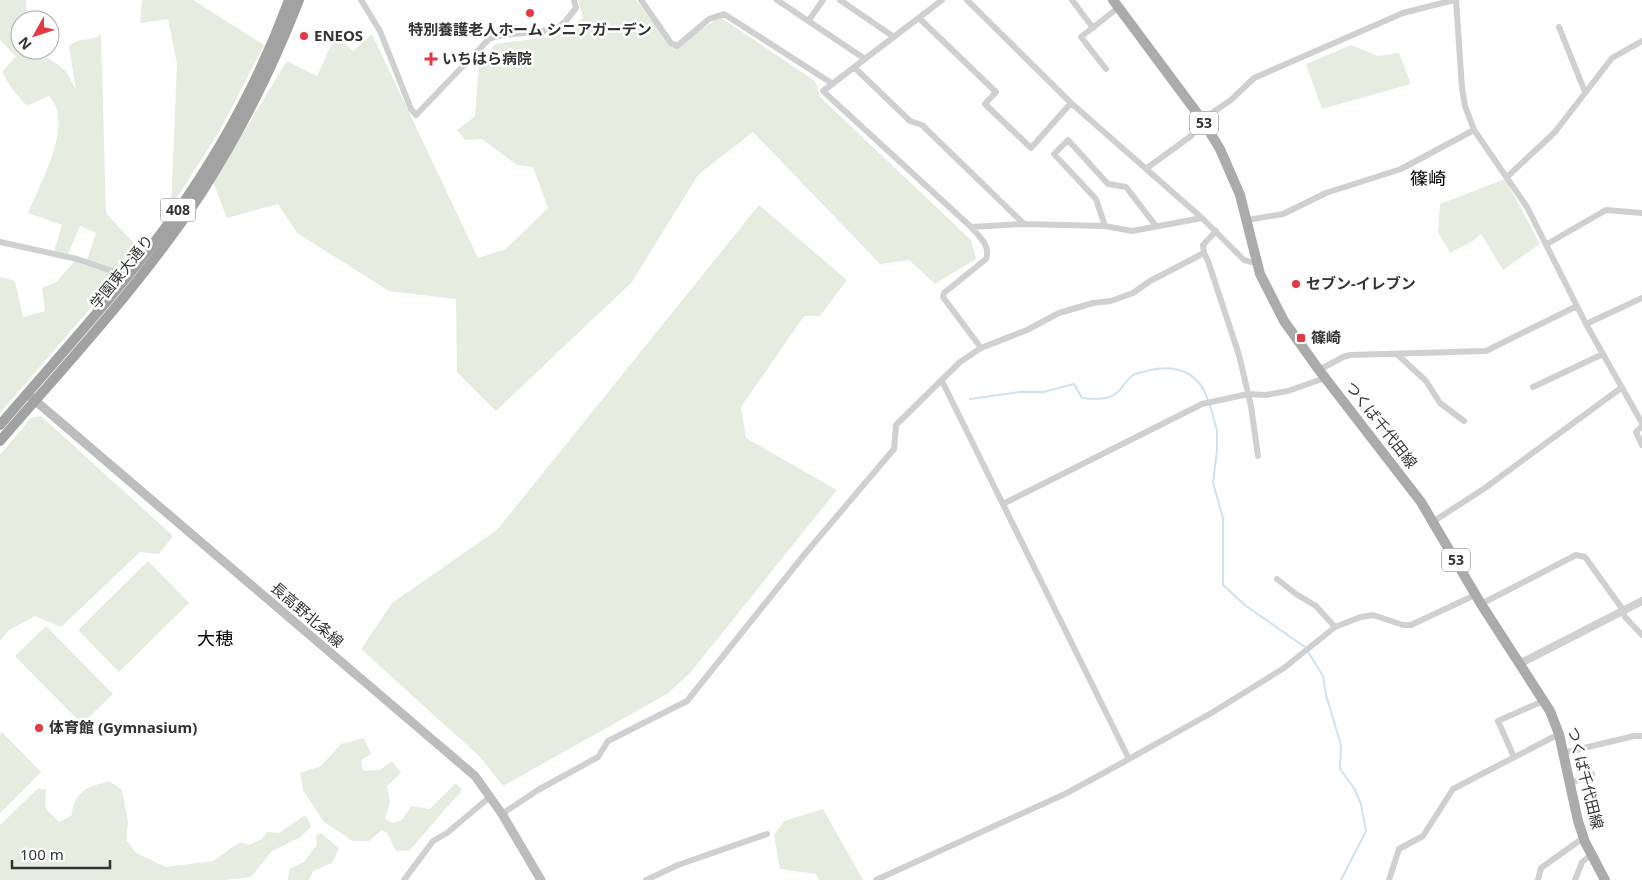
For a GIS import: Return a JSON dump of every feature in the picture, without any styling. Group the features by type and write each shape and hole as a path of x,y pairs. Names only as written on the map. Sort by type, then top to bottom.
{"highway":[{"name":"学園東大通り","path":"0,441 31,397 175,214 219,146 257,75 289,0"},
{"name":"学園東大通り","path":"0,425 31,397 150,263 202,192 252,108 299,0"}],"main road":[{"name":"つくば千代田線","path":"1116,4 1203,121 1224,158 1247,220 1257,264 1281,316 1322,374 1407,482 1434,521 1481,604 1544,701 1559,734 1583,838 1605,880"},
{"name":"長高野北条線","path":"31,397 475,776 491,796 541,880"}],"street":[{"path":"361,0 380,31 411,109 416,115 489,39 495,36 560,26 576,8 574,0"},
{"path":"641,0 671,43 677,46 709,19 724,14 833,84"},
{"path":"777,0 865,59"},
{"path":"809,20 823,0"},
{"path":"840,0 894,37"},
{"path":"942,0 822,91 971,227 987,246 988,254 986,259 944,293 944,297 981,348"},
{"path":"967,0 1072,103 1202,218 1244,260 1257,264"},
{"path":"1072,0 1094,28"},
{"path":"1147,168 1191,136 1203,121 1259,76 1404,13 1455,0 1462,88 1465,106 1474,130 1507,177 1548,244 1586,324 1642,424 1636,432 1642,445"},
{"path":"1106,69 1081,37 1094,28 1116,4"},
{"path":"919,18 996,92 985,104 1031,148 1072,103"},
{"path":"1559,27 1585,92"},
{"path":"1507,177 1555,132 1612,58 1642,41"},
{"path":"854,67 910,121 922,125 1024,224"},
{"path":"1247,220 1282,214 1326,193 1407,167 1474,130"},
{"path":"1106,226 1096,199 1054,154 1068,140 1108,184 1126,188 1156,226"},
{"path":"1548,244 1606,210 1642,213"},
{"path":"971,227 1024,224 1106,226 1132,231 1202,218"},
{"path":"1216,231 1203,245 1204,253 1236,345 1248,394 1258,456"},
{"path":"0,242 77,259 127,276"},
{"path":"502,814 538,790 598,757 608,741 687,701 804,554 894,449 896,425 960,362 981,348 1027,330 1059,313 1111,301 1133,293 1150,281 1204,253"},
{"path":"1586,324 1642,298"},
{"path":"1003,504 1202,404 1248,394 1266,395 1288,391 1322,374 1343,356 1486,351 1577,306"},
{"path":"1397,354 1426,382 1440,403 1464,421"},
{"path":"1533,387 1603,354"},
{"path":"942,381 1129,759"},
{"path":"1434,521 1485,488 1621,388"},
{"path":"1481,604 1576,555 1585,557 1633,627 1642,634"},
{"path":"1277,579 1296,594 1316,606 1336,627"},
{"path":"876,880 1067,793 1129,759 1213,712 1280,670 1336,627 1361,616 1373,615 1403,625 1411,625 1476,595"},
{"path":"1519,664 1621,610 1642,601"},
{"path":"1514,758 1498,721 1544,701"},
{"path":"1389,880 1399,849 1423,836 1453,789 1559,734"},
{"path":"1564,753 1634,736 1642,736"},
{"path":"1569,784 1592,774"},
{"path":"404,880 433,841 447,833 491,796"},
{"path":"646,880 678,865 768,834"},
{"path":"1538,880 1541,868 1583,838"},
{"path":"1575,880 1582,862 1591,855"}],"shaded area":[{"path":"0,0 26,0 26,10 10,10 10,50 0,40"},
{"path":"142,0 193,0 264,45 219,132 171,207 177,64 168,19 140,23"},
{"path":"578,0 636,0 673,48 720,17 815,81 821,98 971,240 976,259 935,284 909,260 880,264 753,132 698,175 632,282 496,411 457,372 456,299 389,291 297,233 278,204 227,218 213,182 287,61 317,76 336,35 353,51 372,34 478,258 506,249 548,208 533,167 517,165 482,139 465,140 457,130 475,116 479,65 495,44 555,36 583,18"},
{"path":"101,34 106,213 140,250 121,272 87,260 96,233 80,226 68,254 54,251 62,225 28,213 53,154 58,122 56,108 49,96 27,106 12,89 2,72 12,60 51,60 66,71 76,90 69,46 77,41 94,38"},
{"path":"1351,45 1378,56 1399,53 1411,84 1322,109 1306,64"},
{"path":"1505,179 1540,244 1503,270 1481,234 1471,242 1450,253 1438,232 1440,204"},
{"path":"759,205 847,280 820,316 804,316 741,407 746,438 837,490 690,673 667,694 503,786 480,757 361,649 392,603 497,530"},
{"path":"76,260 119,275 0,413 0,277 15,281 23,317 45,311 42,288 56,282"},
{"path":"41,416 173,536 159,554 140,552 61,627 35,616 9,630 0,641 0,455 31,418"},
{"path":"148,561 189,603 119,672 78,630"},
{"path":"46,626 113,694 82,724 15,656"},
{"path":"2,732 41,772 0,813 0,735"},
{"path":"364,738 371,754 361,760 363,771 380,770 392,761 401,773 387,786 390,802 385,819 393,823 402,820 411,806 430,809 456,783 462,790 409,851 396,851 387,833 382,830 369,841 353,841 324,822 303,790 300,773 321,766 341,744"},
{"path":"109,781 122,790 128,822 126,840 136,853 166,867 213,861 240,842 249,845 262,839 267,832 279,833 304,816 307,817 311,827 299,838 272,851 251,877 225,880 0,880 0,825 37,789 46,789 45,808 59,822 71,816 73,807 83,791"},
{"path":"823,809 863,880 819,880 816,874 780,869 774,835 784,821"},
{"path":"321,833 339,848 332,863 313,871 309,880 288,880 289,869 304,862 317,845 316,835"}],"waterway":[{"path":"970,399 1020,392 1043,392 1074,384 1082,398 1102,399 1115,394 1136,374 1160,368 1169,368 1193,377 1199,383 1208,401"},
{"path":"1210,405 1217,431 1213,483 1223,518 1223,585 1246,606 1305,647 1323,676 1326,695 1341,745 1340,769 1354,788 1361,804 1366,831 1341,880"}],"place":[{"name":"特別養護老人ホーム シニアガーデン","path":"530,13"},
{"name":"ENEOS","path":"304,36"},
{"name":"いちはら病院","path":"431,59"},
{"name":"セブン-イレブン","path":"1296,284"},
{"name":"篠崎","path":"1301,338"},
{"name":"体育館 (Gymnasium)","path":"39,728"}],"district":[{"name":"篠崎","path":"1428,179"},
{"name":"大穂","path":"215,639"}]}
